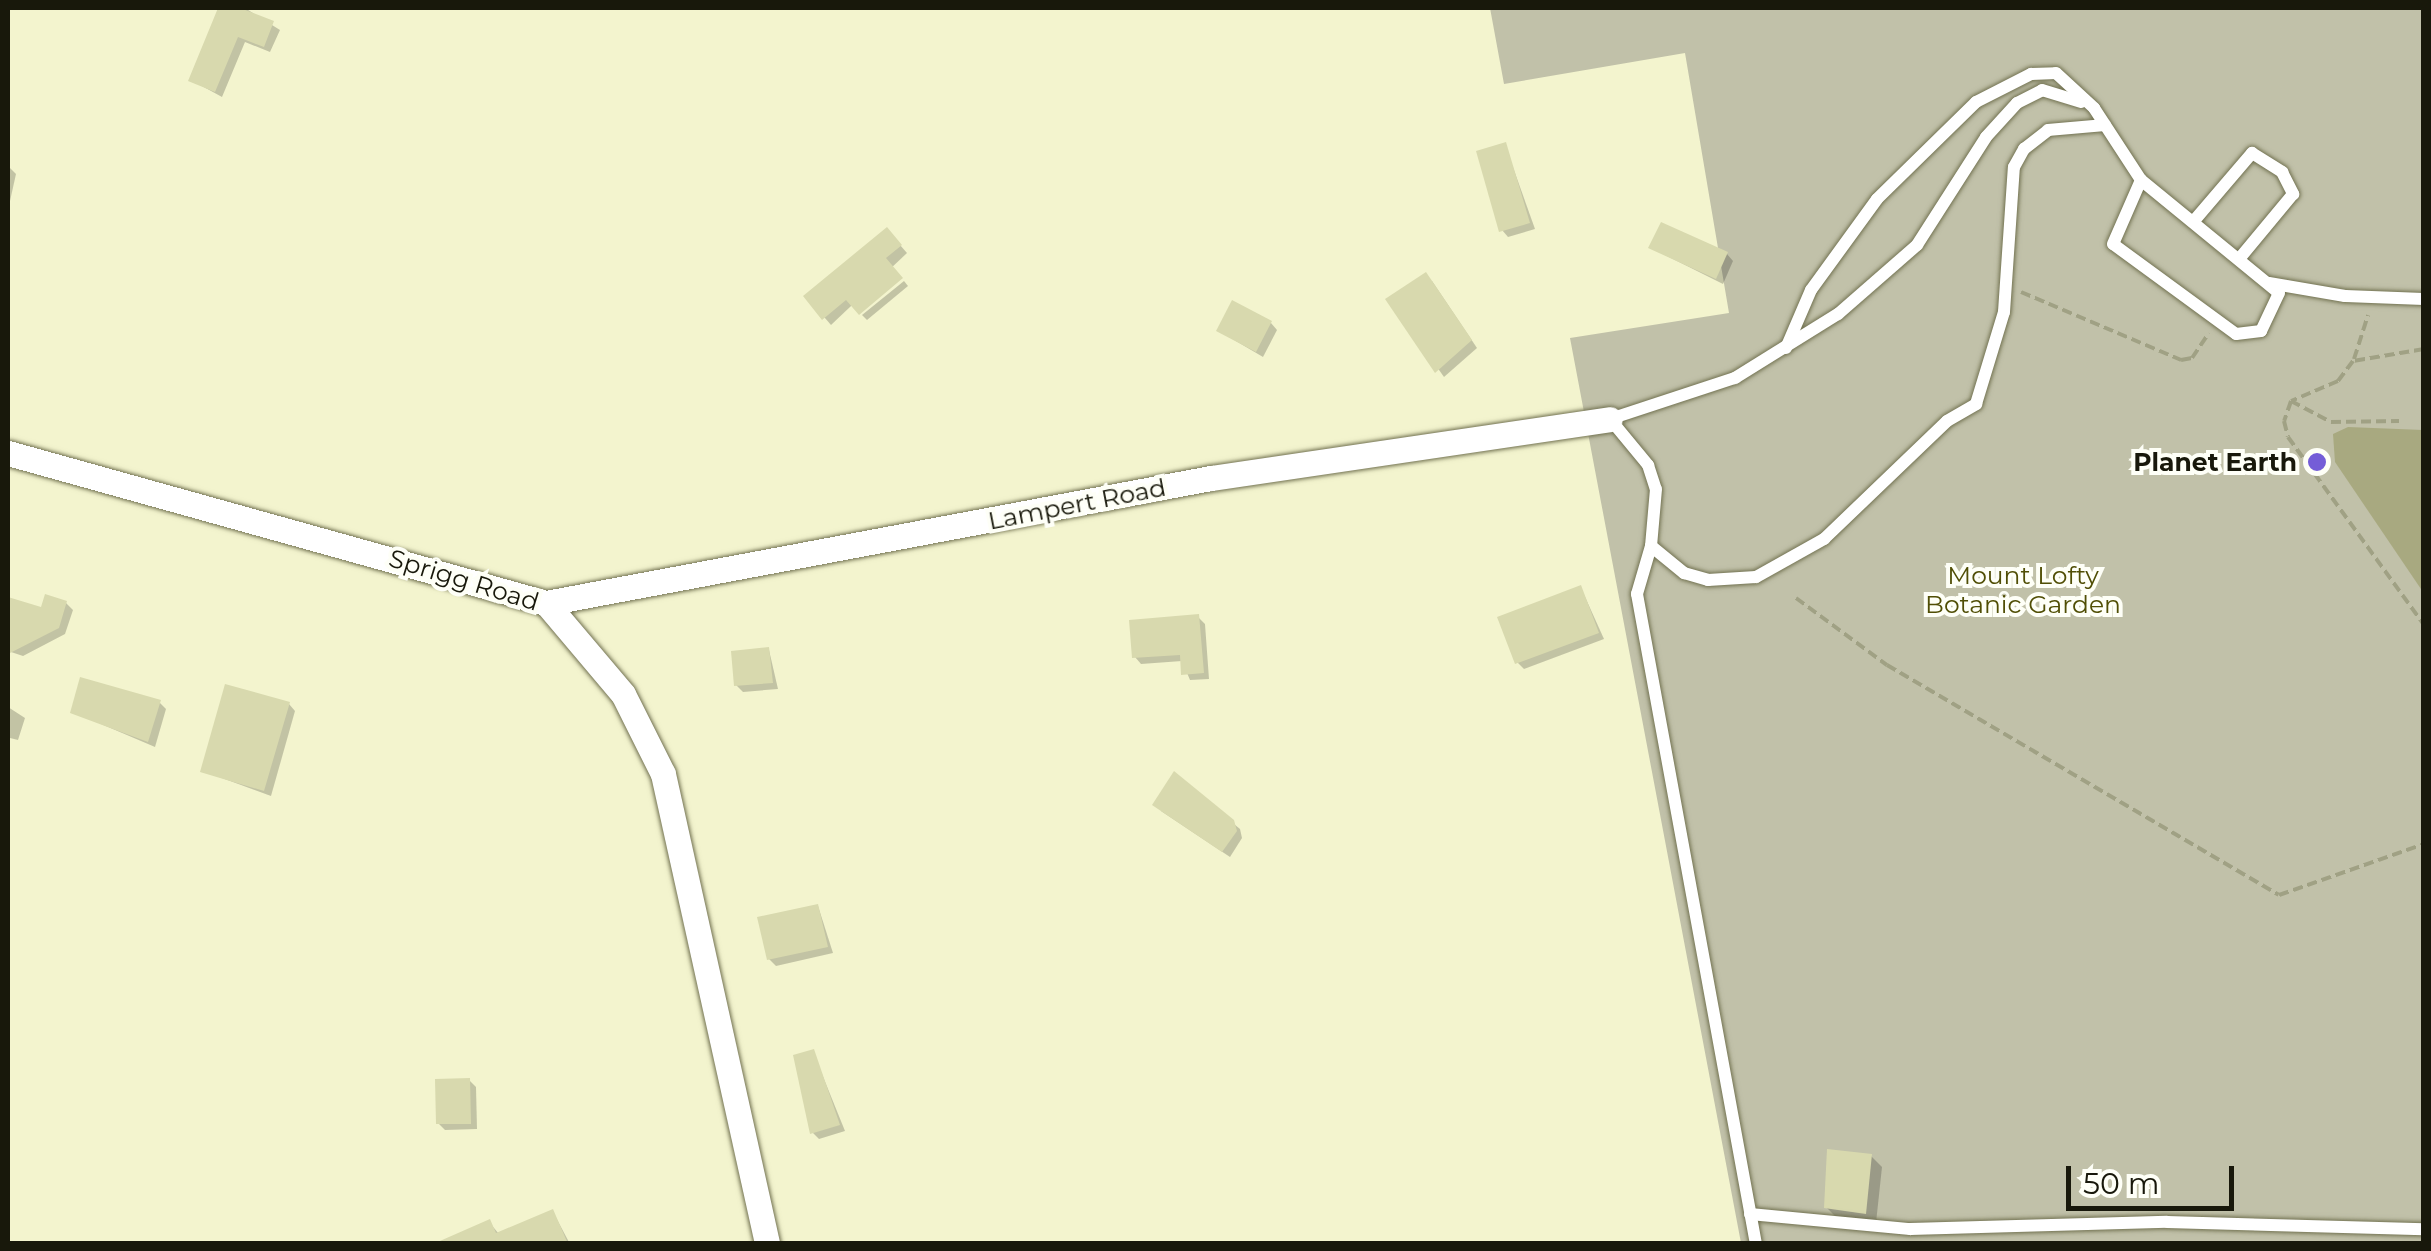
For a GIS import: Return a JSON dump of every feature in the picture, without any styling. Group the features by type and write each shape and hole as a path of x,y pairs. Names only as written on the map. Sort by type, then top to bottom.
{"street":[{"name":"Lampert Road","path":"546,603 1211,478 1610,419"},
{"name":"Sprigg Road","path":"8,453 546,603 623,694 664,774 767,1244"}],"lane":[{"path":"1786,348 1811,290 1878,199 1976,102 2031,74 2056,73 2094,108 2141,180 2279,293 2261,331 2236,334 2113,244 2141,180"},
{"path":"1756,1244 1637,594 1651,546 1653,477 1610,419 1684,399 1786,348 1838,314 1918,245 1986,137 2017,102 2055,90 2094,108"},
{"path":"1651,546 1684,573 1732,582 1785,564 1824,538 1947,420 1976,404 1994,357 2007,288 2010,184 2024,149 2048,130 2105,125"},
{"path":"2193,222 2252,153 2282,172 2292,194 2238,259"},
{"path":"2267,282 2372,298 2424,298"},
{"path":"1750,1214 1910,1230 2167,1222 2424,1229"}],"path":[{"path":"2007,288 2053,300 2181,360 2192,358 2217,319"},
{"path":"2372,298 2353,361 2338,381 2291,401 2284,421 2288,437 2424,625"},
{"path":"2353,361 2424,349"},
{"path":"2291,401 2331,422 2398,420"},
{"path":"1796,598 1886,665 2279,895 2424,844"}],"green space":[{"name":"Mount Lofty Botanic Garden","path":"1490,8 2423,8 2423,1243 1741,1243 1570,338 1729,313 1685,53 1504,84"}],"shaded area":[{"path":"2348,427 2423,430 2423,592 2335,462 2333,434"}],"building":[{"path":"218,8 240,8 274,21 264,47 238,37 215,92 188,81"},
{"path":"1506,142 1530,223 1499,232 1476,151"},
{"path":"1661,222 1728,252 1716,279 1648,248"},
{"path":"887,227 902,245 886,258 903,278 859,315 846,300 822,320 803,296"},
{"path":"1426,272 1472,340 1435,373 1385,299"},
{"path":"1232,300 1272,321 1256,352 1216,331"},
{"path":"1581,585 1599,633 1515,664 1497,617"},
{"path":"45,594 67,601 59,628 8,654 8,597 41,607"},
{"path":"1199,614 1204,673 1181,675 1180,655 1132,658 1129,620"},
{"path":"769,647 773,683 734,686 731,651"},
{"path":"80,677 161,700 148,742 70,713"},
{"path":"225,684 290,702 264,791 200,772"},
{"path":"1174,771 1234,820 1237,831 1222,852 1152,805"},
{"path":"818,904 828,947 767,960 757,917"},
{"path":"814,1049 840,1125 810,1134 793,1055"},
{"path":"470,1078 471,1124 436,1124 435,1079"},
{"path":"1827,1149 1872,1154 1866,1214 1824,1208"},
{"path":"553,1209 568,1244 433,1244 490,1219 496,1233"}],"place":[{"name":"Planet Earth","path":"2317,462"}]}
